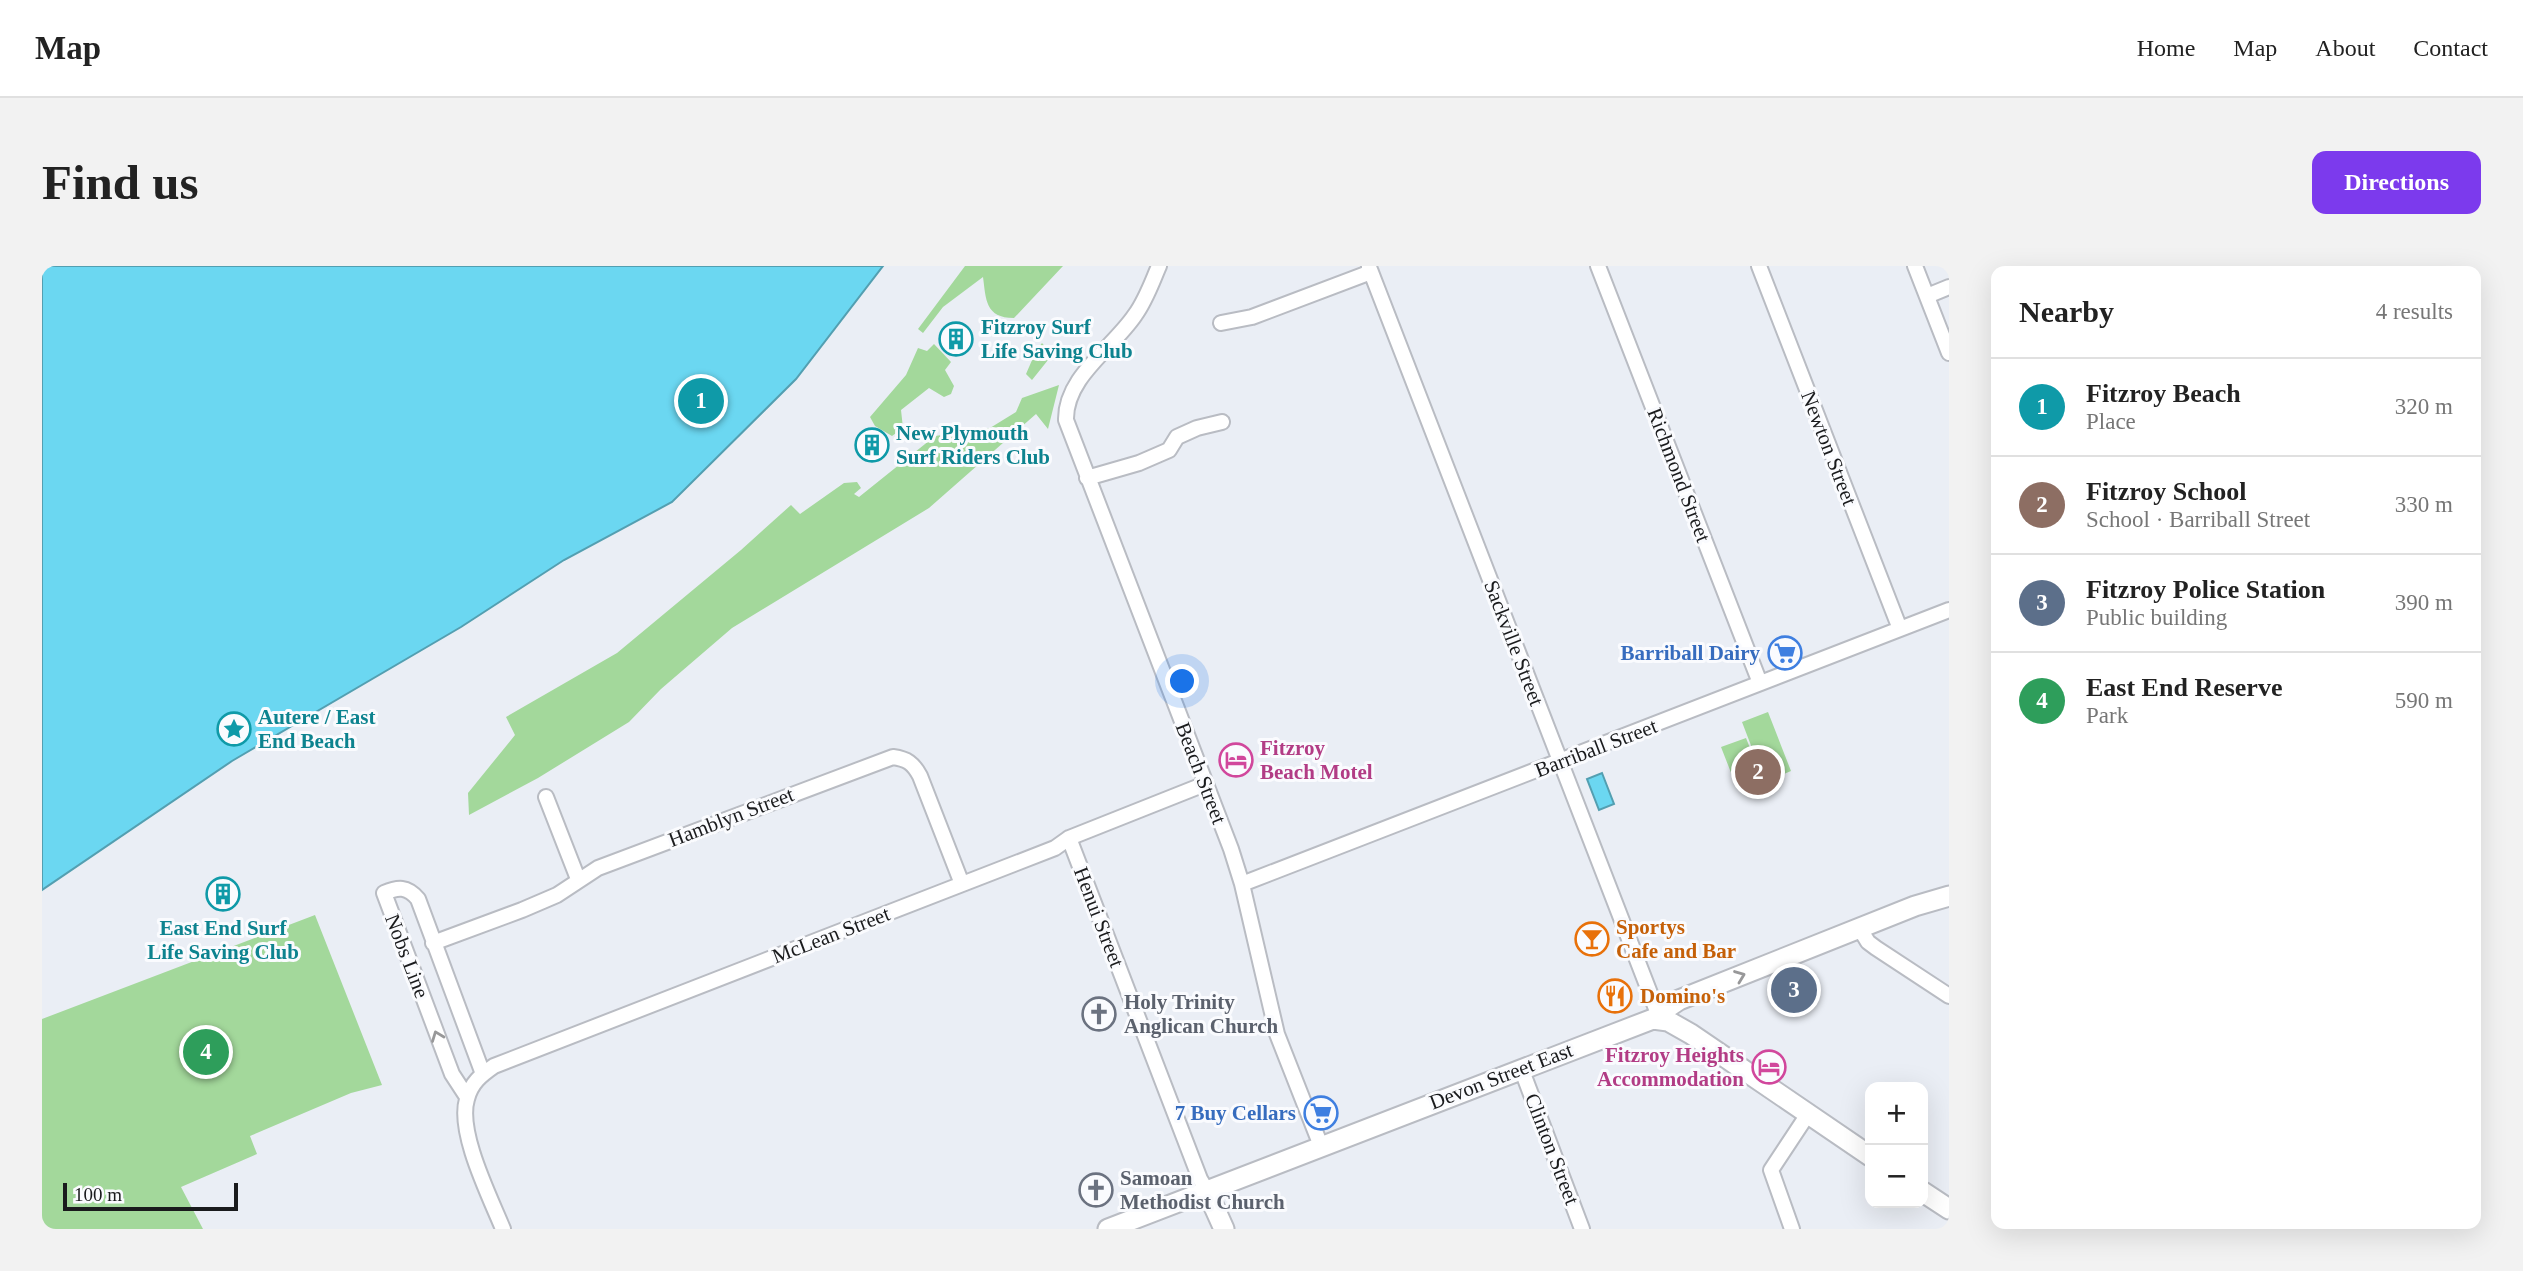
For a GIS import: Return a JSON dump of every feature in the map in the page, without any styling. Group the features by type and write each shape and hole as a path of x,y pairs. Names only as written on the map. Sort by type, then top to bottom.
{"main road":[{"path":"1865,1153 1690,1034 1660,1018 1667,1008 1679,1000 1915,906 1949,896"},
{"name":"Devon Street East","path":"1108,1229 1641,1021 1660,1018"},
{"path":"1207,1191 1224,1229"},
{"path":"1928,1195 1949,1209"}],"street":[{"name":"Beach Street","path":"1159,266 1136,314 1083,375 1068,398 1066,420 1242,884 1277,1034 1321,1146"},
{"name":"Richmond Street","path":"1598,266 1760,684"},
{"name":"Newton Street","path":"1759,266 1900,629"},
{"path":"1915,266 1949,353"},
{"path":"1221,323 1252,317 1370,269"},
{"name":"Sackville Street","path":"1370,269 1660,1018"},
{"path":"1927,296 1949,287"},
{"path":"1087,478 1170,450 1177,437 1197,428 1222,422"},
{"name":"Barriball Street","path":"1242,884 1949,610"},
{"name":"Hamblyn Street","path":"433,943 557,895 598,868 893,757 905,758 914,765 920,776 962,884"},
{"name":"McLean Street","path":"467,1097 483,1074 505,1061 1055,849 1069,838 1205,784"},
{"path":"546,797 578,879"},
{"name":"Henui Street","path":"1069,838 1200,1179 1207,1191"},
{"name":"Nobs Line","path":"467,1097 452,1074 384,893 399,887 413,892 418,899 483,1074"},
{"path":"1860,929 1868,942 1949,996"},
{"name":"Clinton Street","path":"1521,1069 1583,1229"},
{"path":"467,1097 465,1122 468,1136 503,1229"},
{"path":"1792,1229 1771,1170 1808,1114"}],"green space":[{"path":"965,266 1063,266 1014,318 997,315 992,311 986,300 983,277 943,307 923,333 918,329"},
{"path":"1042,343 1052,355 1032,380 1026,374"},
{"path":"934,344 951,362 945,370 954,386 951,394 944,397 929,388 901,410 903,428 892,436 875,426 870,417 906,375 918,348 927,351"},
{"path":"1059,385 1048,429 1036,414 929,508 732,628 661,689 629,722 538,778 469,815 468,793 515,735 506,717 617,653 791,505 800,514 844,483 857,482 861,488 854,494 859,497 935,436 990,428 1016,412 1022,398"},
{"path":"1768,712 1791,771 1765,782 1742,722"},
{"path":"1746,738 1762,778 1737,788 1721,747"},
{"path":"315,915 382,1085 351,1093 250,1136 257,1154 181,1187 203,1229 42,1229 42,1019"}],"water":[{"path":"42,266 883,266 796,379 672,502 564,560 461,627 232,761 42,890"},
{"path":"1602,773 1614,804 1599,810 1587,779"}],"place":[{"name":"Fitzroy Surf Life Saving Club","path":"956,339"},
{"name":"Fitzroy Beach","path":"701,401"},
{"name":"New Plymouth Surf Riders Club","path":"872,445"},
{"name":"Barriball Dairy","path":"1785,653"},
{"name":"Autere / East End Beach","path":"234,729"},
{"name":"Fitzroy Beach Motel","path":"1236,760"},
{"name":"Fitzroy School","path":"1758,772"},
{"name":"East End Surf Life Saving Club","path":"223,894"},
{"name":"Sportys Cafe and Bar","path":"1592,939"},
{"name":"Fitzroy Police Station","path":"1794,990"},
{"name":"Domino's","path":"1615,996"},
{"name":"Holy Trinity Anglican Church","path":"1099,1014"},
{"name":"East End Reserve","path":"206,1052"},
{"name":"Fitzroy Heights Accommodation","path":"1769,1067"},
{"name":"7 Buy Cellars","path":"1321,1113"},
{"name":"Samoan Methodist Church","path":"1096,1190"}]}
